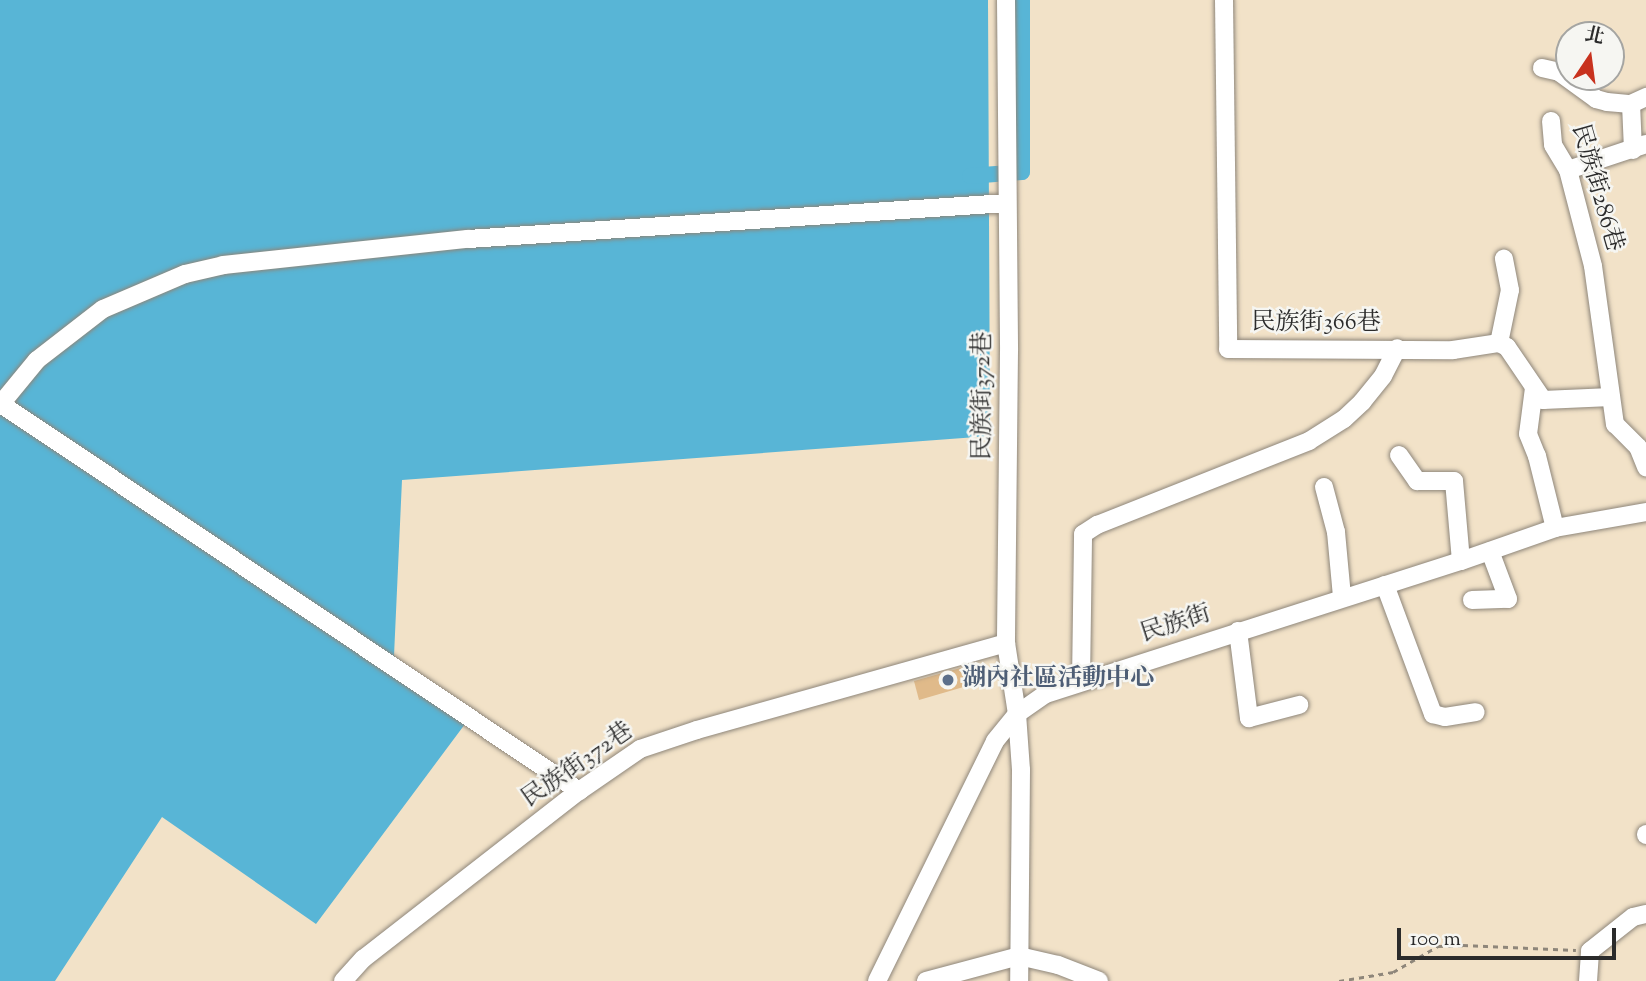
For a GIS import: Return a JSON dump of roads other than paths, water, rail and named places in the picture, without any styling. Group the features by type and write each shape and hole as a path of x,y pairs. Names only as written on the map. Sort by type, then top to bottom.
{"street":[{"name":"民族街372巷","path":"1006,0 1006,643 1017,714 1021,770 1019,981"},
{"name":"民族街366巷","path":"1081,682 1083,534 1097,525 1309,441 1344,419 1362,402 1383,376 1398,348 1228,349 1224,0"},
{"path":"1542,68 1570,78 1596,99 1639,100 1640,147 1568,170"},
{"name":"民族街286巷","path":"1551,121 1553,145 1568,170 1593,266 1615,424 1637,446 1646,467"},
{"path":"579,791 1,404 37,360 103,309 185,274 223,265 468,239 1007,197"},
{"path":"1499,343 1511,282 1504,259"},
{"path":"1398,348 1453,350 1499,343 1507,348 1543,400 1611,397"},
{"path":"1534,388 1528,434 1537,456 1555,528"},
{"path":"1399,455 1417,481 1454,481 1461,562"},
{"path":"1324,487 1336,532 1342,597"},
{"name":"民族街","path":"877,981 995,741 1017,714 1046,694 1342,597 1461,562 1555,528 1646,512"},
{"path":"1472,600 1508,599 1490,551"},
{"path":"1385,585 1433,714 1446,717 1476,712"},
{"path":"1238,631 1249,718 1299,705"},
{"name":"民族街372巷","path":"344,981 363,959 579,791 640,749 665,739 1006,643"},
{"path":"1587,981 1590,951 1633,917 1646,914"},
{"path":"926,981 1019,957 1058,965 1099,981"}],"water":[{"path":"0,0 988,0 990,436 402,480 394,656 471,716 316,924 162,817 55,981 0,981"}],"waterway":[{"path":"970,176 1022,172 1022,0"}],"place":[{"name":"湖內社區活動中心","path":"948,680"}]}
